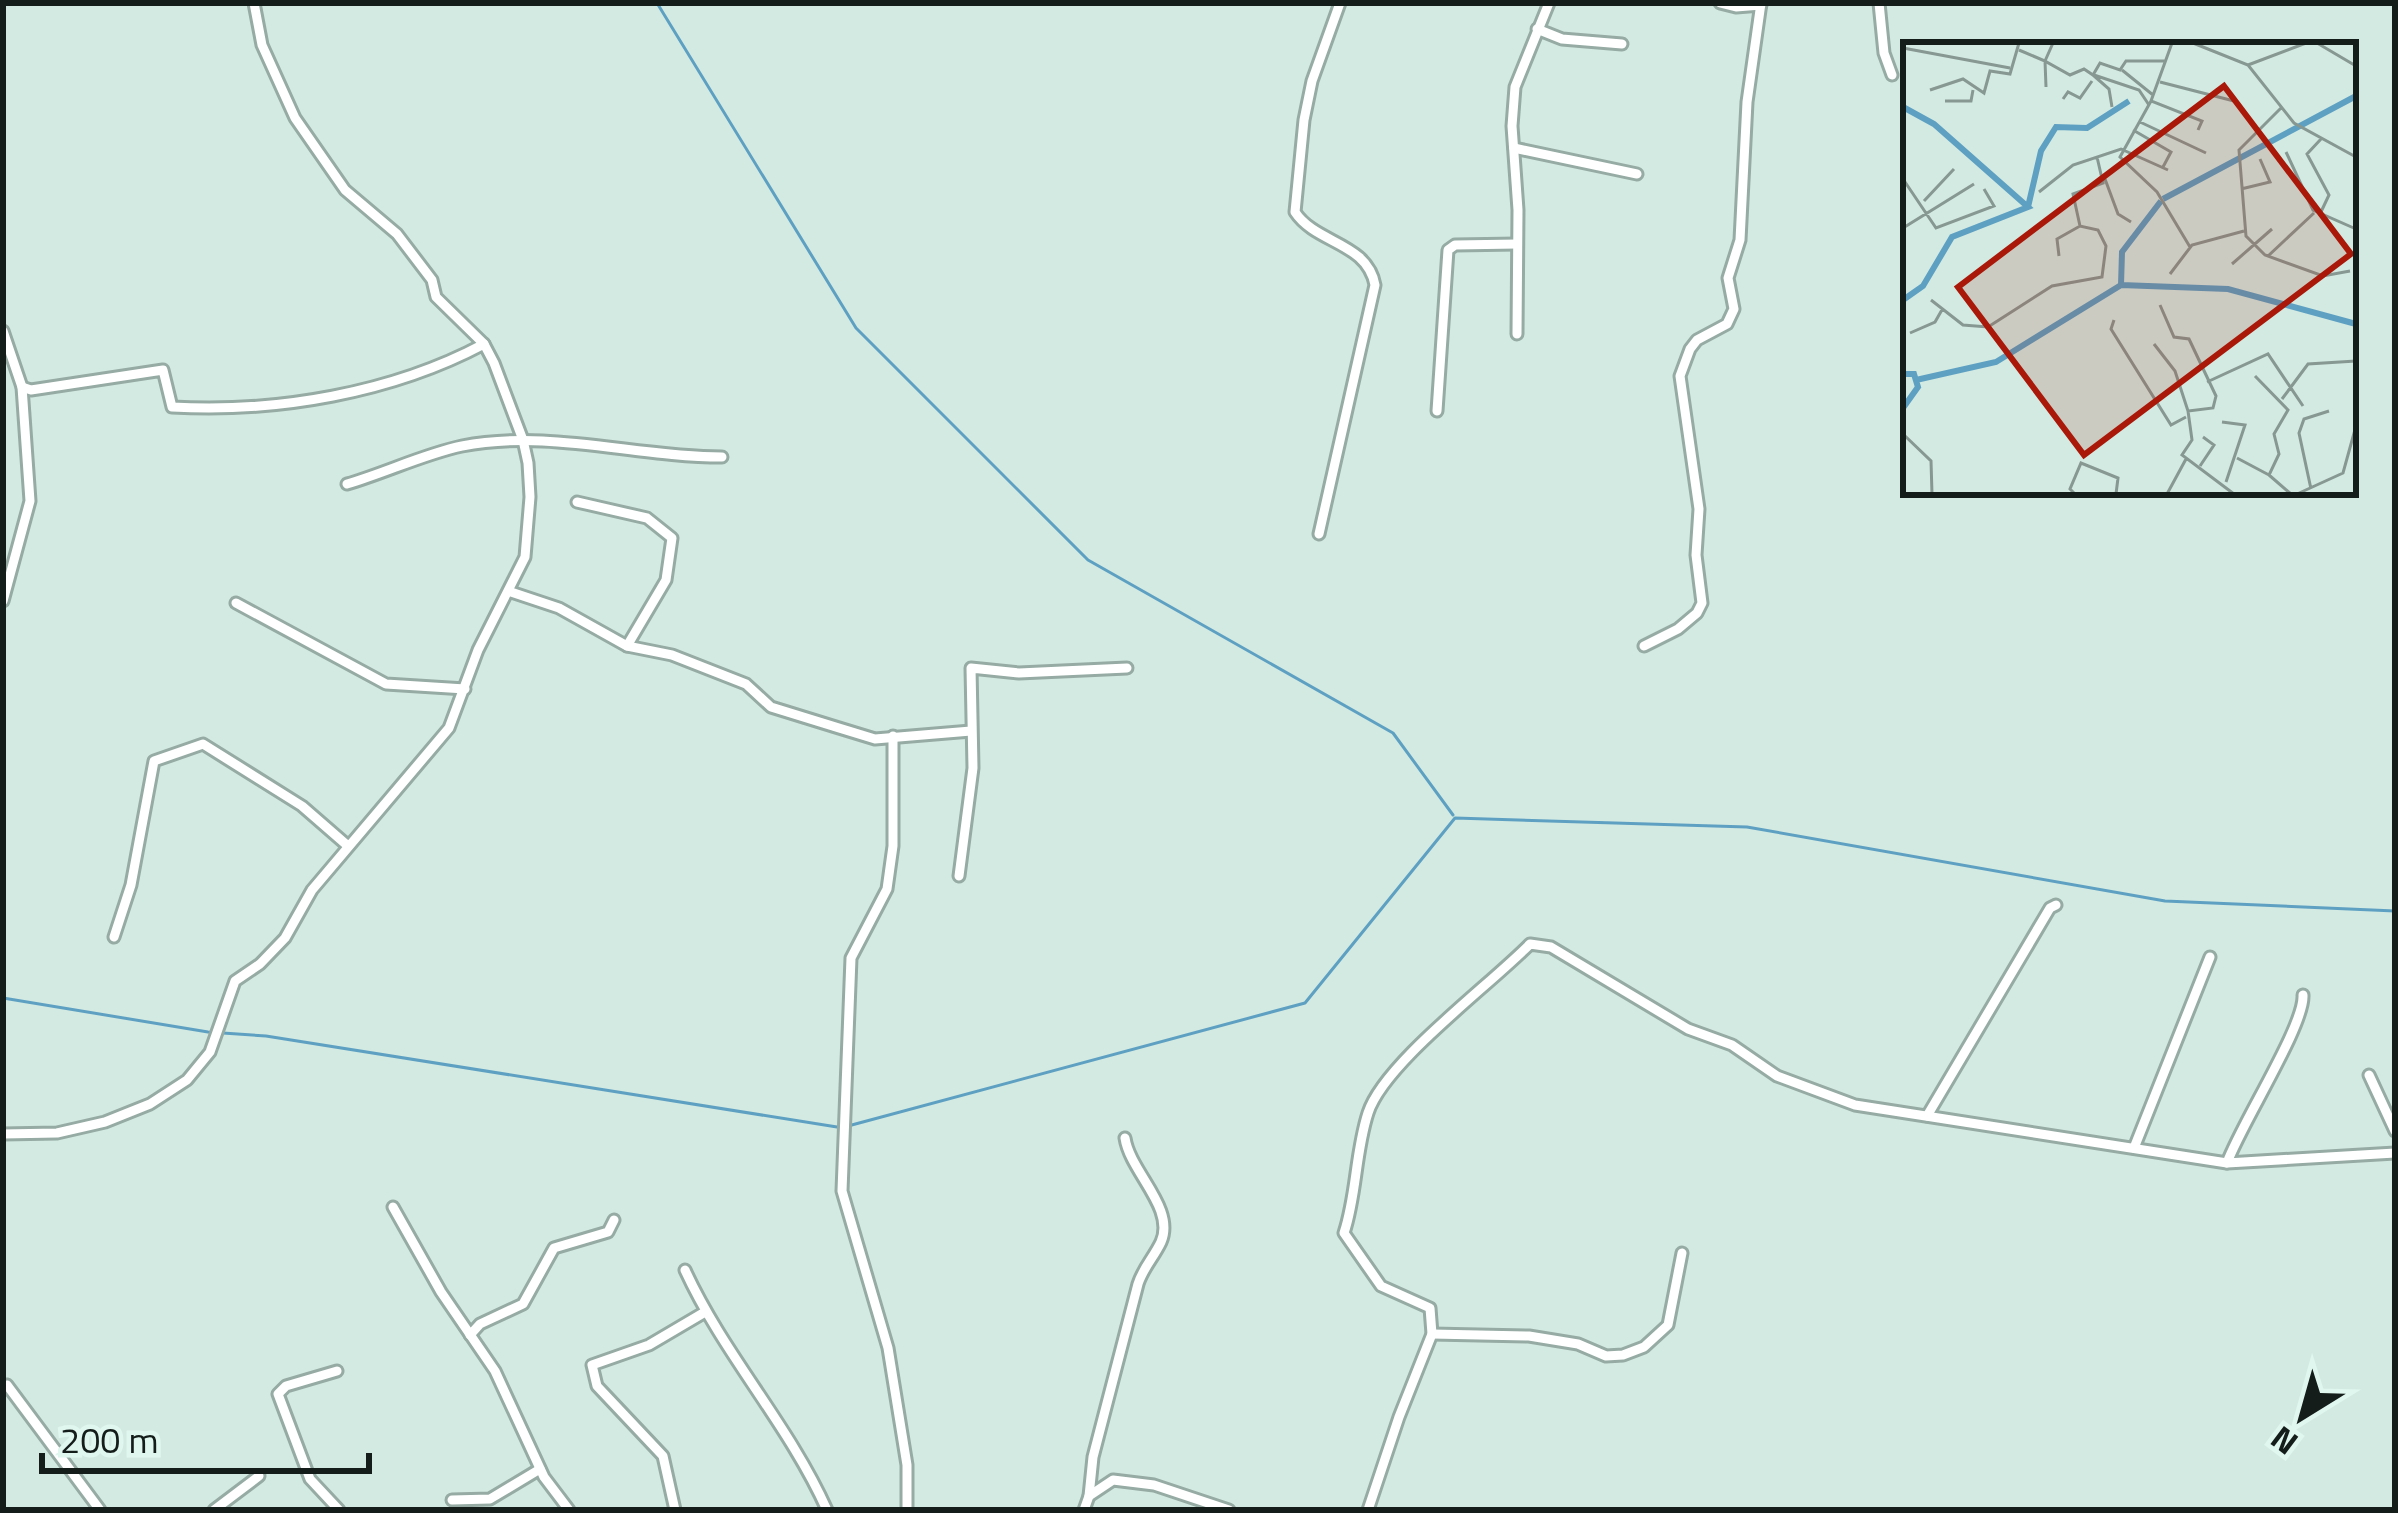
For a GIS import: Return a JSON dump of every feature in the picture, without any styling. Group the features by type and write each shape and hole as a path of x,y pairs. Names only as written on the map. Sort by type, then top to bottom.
{"street":[{"path":"3,1134 57,1133 105,1122 150,1104 187,1081 210,1052 236,981 285,938 312,890 449,728 478,650 525,557 530,497 523,440 484,344 436,297 432,280 397,233 345,190 302,128 262,45 254,3"},
{"path":"1319,534 1375,285 1361,257 1307,226 1295,212 1304,120 1340,3"},
{"path":"1517,334 1516,87 1549,3"},
{"path":"1644,646 1678,628 1702,603 1696,555 1699,509 1680,376 1697,340 1727,324 1734,310 1728,278 1740,240 1748,102 1761,4 1736,7 1720,3"},
{"path":"1880,3 1892,75"},
{"path":"1538,28 1562,39 1622,44"},
{"path":"1514,148 1637,174"},
{"path":"1437,411 1448,250 1455,245 1516,244"},
{"path":"3,331 7,361 22,387 30,501 3,602"},
{"path":"22,387 32,390 163,370 172,407 303,400 442,367 484,344"},
{"path":"347,484 460,447 523,440 599,443 677,457 722,458"},
{"path":"577,502 647,518 671,538 666,580 627,646"},
{"path":"511,592 559,608 627,646 672,655 746,684 770,707 875,739 971,731"},
{"path":"236,602 386,684 465,689"},
{"path":"958,876 973,767 970,668 1018,673 1126,668"},
{"path":"893,736 893,846 887,889 851,958 842,1191 888,1348 907,1465 908,1510"},
{"path":"113,937 130,885 154,761 203,744 302,806 348,846"},
{"path":"1927,1116 2020,956 2056,905"},
{"path":"1368,1510 1432,1334 1430,1308 1381,1286 1344,1233 1370,1107 1435,1028 1530,944 1551,947 1688,1029 1732,1045 1777,1076 1840,1101 2227,1162 2395,1153"},
{"path":"2134,1148 2210,957"},
{"path":"2227,1162 2295,1029 2304,1008 2303,995"},
{"path":"2369,1076 2395,1131"},
{"path":"1084,1510 1138,1284 1144,1266 1163,1240 1164,1216 1132,1164 1125,1138"},
{"path":"393,1207 441,1292 495,1372 540,1469 569,1510"},
{"path":"470,1335 480,1324 523,1304 554,1248 608,1232 614,1220"},
{"path":"1432,1334 1529,1336 1578,1344 1606,1356 1623,1355 1644,1347 1668,1325 1682,1252"},
{"path":"686,1270 705,1312 811,1474 827,1510"},
{"path":"675,1510 663,1456 597,1385 592,1365 649,1345 705,1312"},
{"path":"337,1371 286,1387 278,1394 310,1479 339,1510"},
{"path":"7,1385 100,1510"},
{"path":"452,1500 490,1499 540,1469"},
{"path":"214,1510 260,1476"},
{"path":"1088,1496 1113,1480 1154,1485 1229,1510"}],"waterway":[{"path":"657,3 856,328 1088,560 1393,733 1453,815"},
{"path":"848,1126 1305,1003 1455,818 1747,827 2165,901 2395,911"},
{"path":"3,998 837,1127"}]}
